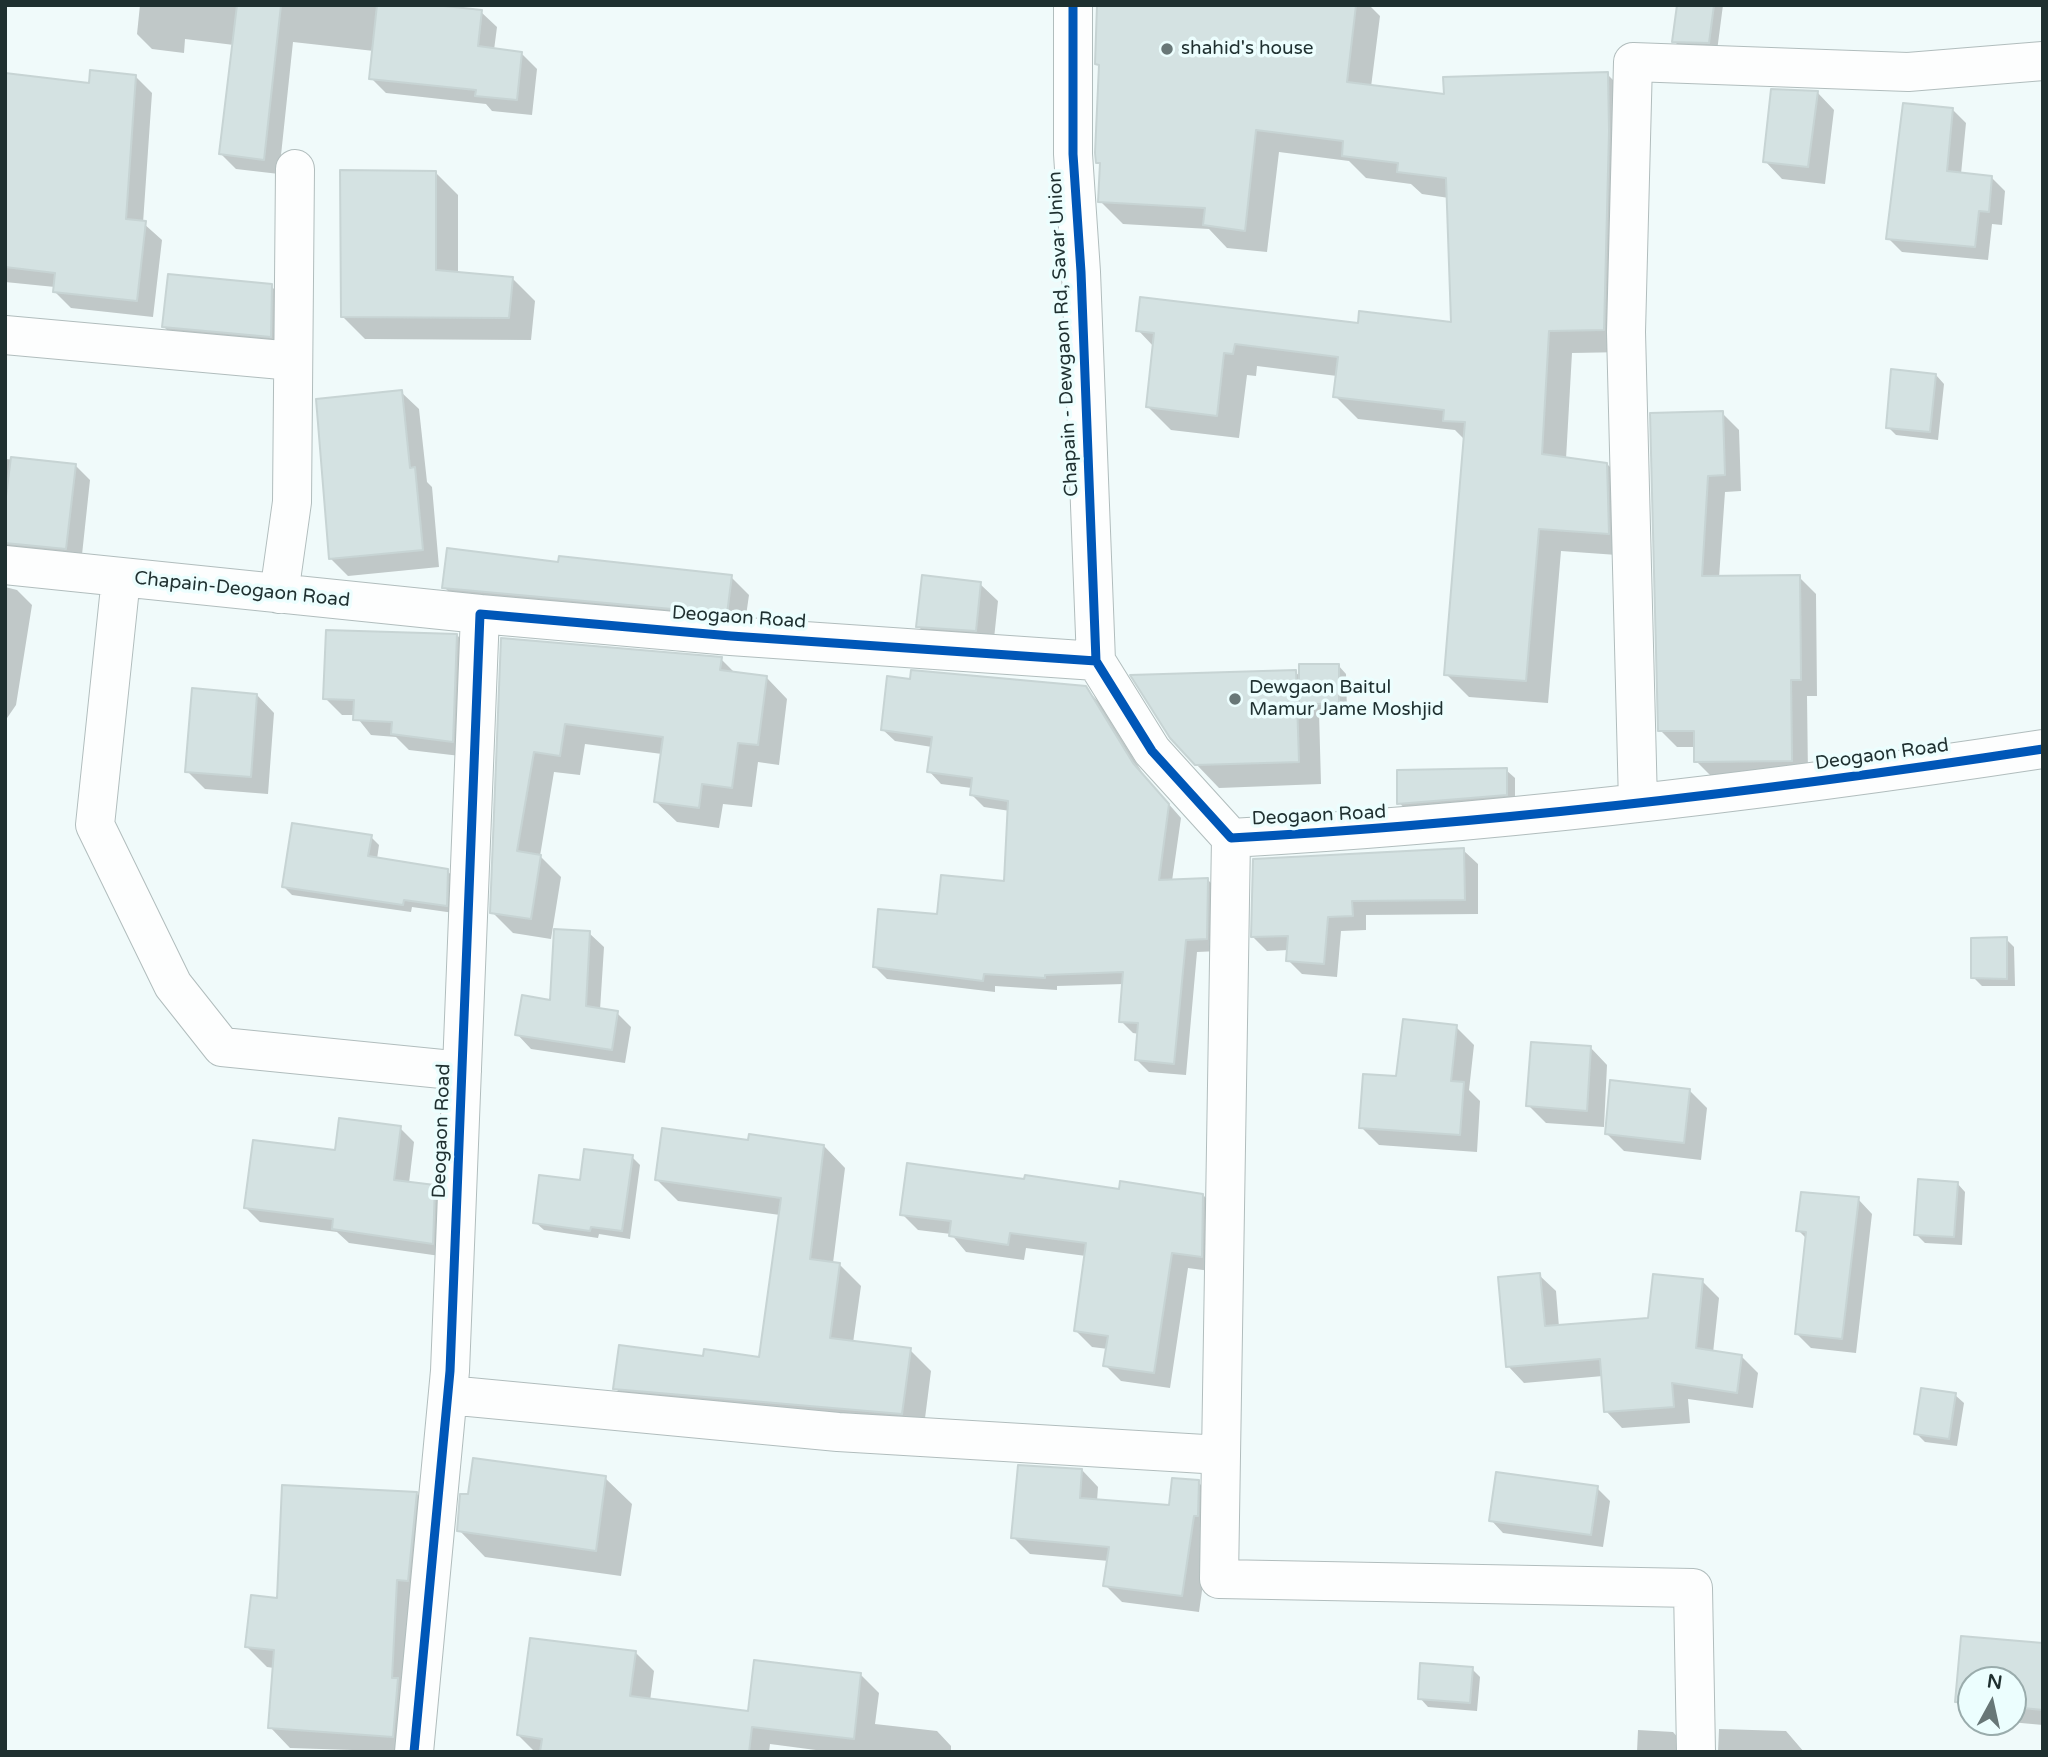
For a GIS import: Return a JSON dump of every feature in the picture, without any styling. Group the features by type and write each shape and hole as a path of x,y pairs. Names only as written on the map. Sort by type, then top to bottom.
{"street":[{"name":"Chapain - Dewgaon Rd, Savar Union","path":"1073,5 1073,154 1081,272 1096,661"},
{"path":"1638,803 1626,332 1633,62 1908,72 2043,61"},
{"path":"279,594 292,502 295,169"},
{"path":"5,335 293,360"},
{"name":"Chapain-Deogaon Road","path":"5,565 480,614"},
{"path":"121,578 94,825 173,985 222,1047 462,1070"},
{"name":"Deogaon Road","path":"414,1752 448,1395 480,614 744,637 1096,661 1152,751 1231,838 1404,828 1638,803 1896,772 2043,749"},
{"path":"1231,838 1219,1579 1693,1588 1696,1752"},
{"path":"448,1395 838,1432 1221,1455"}],"building":[{"path":"237,5 281,5 264,160 219,154"},
{"path":"377,5 435,5 482,10 478,46 522,52 517,100 475,96 476,90 369,79"},
{"path":"1097,5 1356,5 1347,82 1444,94 1443,77 1608,72 1604,330 1549,331 1542,454 1607,463 1609,534 1539,529 1526,681 1444,675 1465,422 1443,421 1444,410 1333,397 1338,357 1235,344 1233,354 1224,353 1217,416 1146,407 1154,333 1136,331 1140,297 1358,323 1359,311 1451,322 1446,178 1397,172 1398,163 1342,156 1343,141 1256,130 1245,231 1203,225 1205,208 1098,202 1100,163 1096,163 1095,153 1099,65 1095,64"},
{"path":"1677,5 1714,5 1709,43 1672,42"},
{"path":"90,70 136,75 126,219 146,221 137,301 53,292 55,273 5,267 5,73 89,83"},
{"path":"1771,89 1818,91 1808,167 1763,162"},
{"path":"1903,103 1953,108 1947,171 1992,176 1989,212 1979,211 1975,247 1886,239"},
{"path":"340,170 436,171 436,270 513,277 509,318 341,317"},
{"path":"168,274 272,284 271,337 162,327"},
{"path":"1891,369 1936,374 1930,432 1886,428"},
{"path":"402,390 410,468 415,467 423,550 329,559 316,399"},
{"path":"1723,411 1725,475 1708,476 1702,576 1800,575 1801,680 1791,680 1792,761 1694,762 1694,731 1658,731 1650,413"},
{"path":"11,457 76,464 66,549 5,543 5,504"},
{"path":"447,548 558,562 559,556 732,575 727,614 442,588"},
{"path":"922,575 981,582 976,631 916,627"},
{"path":"326,630 457,634 453,742 391,734 392,722 353,720 354,700 323,699"},
{"path":"501,638 722,657 720,670 767,676 758,745 738,743 732,788 702,784 699,808 654,802 663,737 565,724 560,756 534,752 517,851 541,855 531,919 490,913"},
{"path":"1299,664 1339,664 1339,704 1299,704"},
{"path":"911,670 1086,686 1133,763 1169,804 1159,880 1208,878 1207,939 1186,940 1174,1064 1135,1060 1138,1023 1119,1022 1123,972 1045,975 1045,978 984,974 983,981 873,967 878,909 937,914 941,875 1004,881 1008,801 970,795 972,778 927,772 932,737 881,730 887,676 910,679"},
{"name":"Dewgaon Baitul Mamur Jame Moshjid","path":"1296,670 1299,762 1195,765 1170,738 1130,675"},
{"path":"192,688 257,694 251,777 185,772"},
{"path":"1507,768 1507,795 1397,804 1397,770"},
{"path":"292,823 372,835 368,856 448,869 447,906 404,900 403,905 282,887"},
{"path":"1464,848 1465,900 1352,901 1353,916 1328,917 1324,964 1286,961 1288,936 1251,937 1253,859"},
{"path":"554,929 590,931 586,1006 618,1011 612,1050 515,1035 522,995 550,1000"},
{"path":"2007,937 2007,979 1971,978 1971,938"},
{"path":"1403,1019 1457,1025 1451,1081 1464,1082 1460,1135 1359,1128 1363,1074 1396,1076"},
{"path":"1531,1042 1591,1046 1587,1111 1526,1106"},
{"path":"1610,1080 1690,1089 1684,1143 1605,1134"},
{"path":"339,1118 401,1126 394,1180 435,1185 433,1244 332,1229 333,1219 244,1208 253,1140 335,1150"},
{"path":"662,1128 748,1140 749,1134 824,1145 810,1259 840,1263 830,1338 911,1348 902,1414 613,1389 619,1345 703,1356 704,1349 759,1357 781,1198 655,1180"},
{"path":"584,1149 633,1155 622,1231 591,1227 590,1231 533,1223 539,1175 580,1180"},
{"path":"907,1163 1024,1179 1025,1175 1119,1189 1120,1181 1203,1194 1202,1257 1172,1253 1154,1373 1103,1366 1108,1336 1074,1331 1086,1243 1010,1233 1008,1245 949,1236 951,1221 900,1215"},
{"path":"1918,1179 1958,1182 1954,1237 1914,1235"},
{"path":"1801,1192 1859,1197 1842,1339 1795,1334 1806,1232 1796,1231"},
{"path":"1540,1273 1545,1326 1648,1318 1653,1274 1703,1279 1696,1348 1742,1355 1737,1393 1672,1383 1674,1407 1604,1412 1600,1359 1506,1367 1498,1277"},
{"path":"1921,1388 1956,1393 1949,1439 1914,1434"},
{"path":"473,1458 606,1476 596,1551 457,1531 460,1494 468,1494"},
{"path":"1018,1465 1082,1469 1080,1498 1169,1505 1172,1478 1199,1480 1198,1516 1194,1516 1182,1596 1103,1586 1109,1547 1011,1538"},
{"path":"1496,1472 1598,1486 1591,1535 1489,1521"},
{"path":"282,1485 417,1492 408,1581 397,1580 392,1678 398,1678 393,1737 268,1728 274,1650 245,1647 251,1595 277,1598"},
{"path":"1961,1636 2043,1643 2043,1710 2027,1708 2027,1666 1958,1666"},
{"path":"530,1638 636,1651 630,1696 748,1711 754,1660 861,1673 854,1739 752,1727 749,1752 540,1752 542,1739 517,1735"},
{"path":"1420,1663 1473,1667 1470,1703 1418,1699"}],"cycle path":[{"path":"1073,5 1073,154 1081,272 1096,661 1152,751 1231,838 1435,824 1638,803 2043,749"},
{"path":"414,1752 450,1371 480,614 731,636 1096,661"}],"place":[{"name":"shahid's house","path":"1167,49"},
{"name":"Dewgaon Baitul Mamur Jame Moshjid","path":"1235,699"}]}
